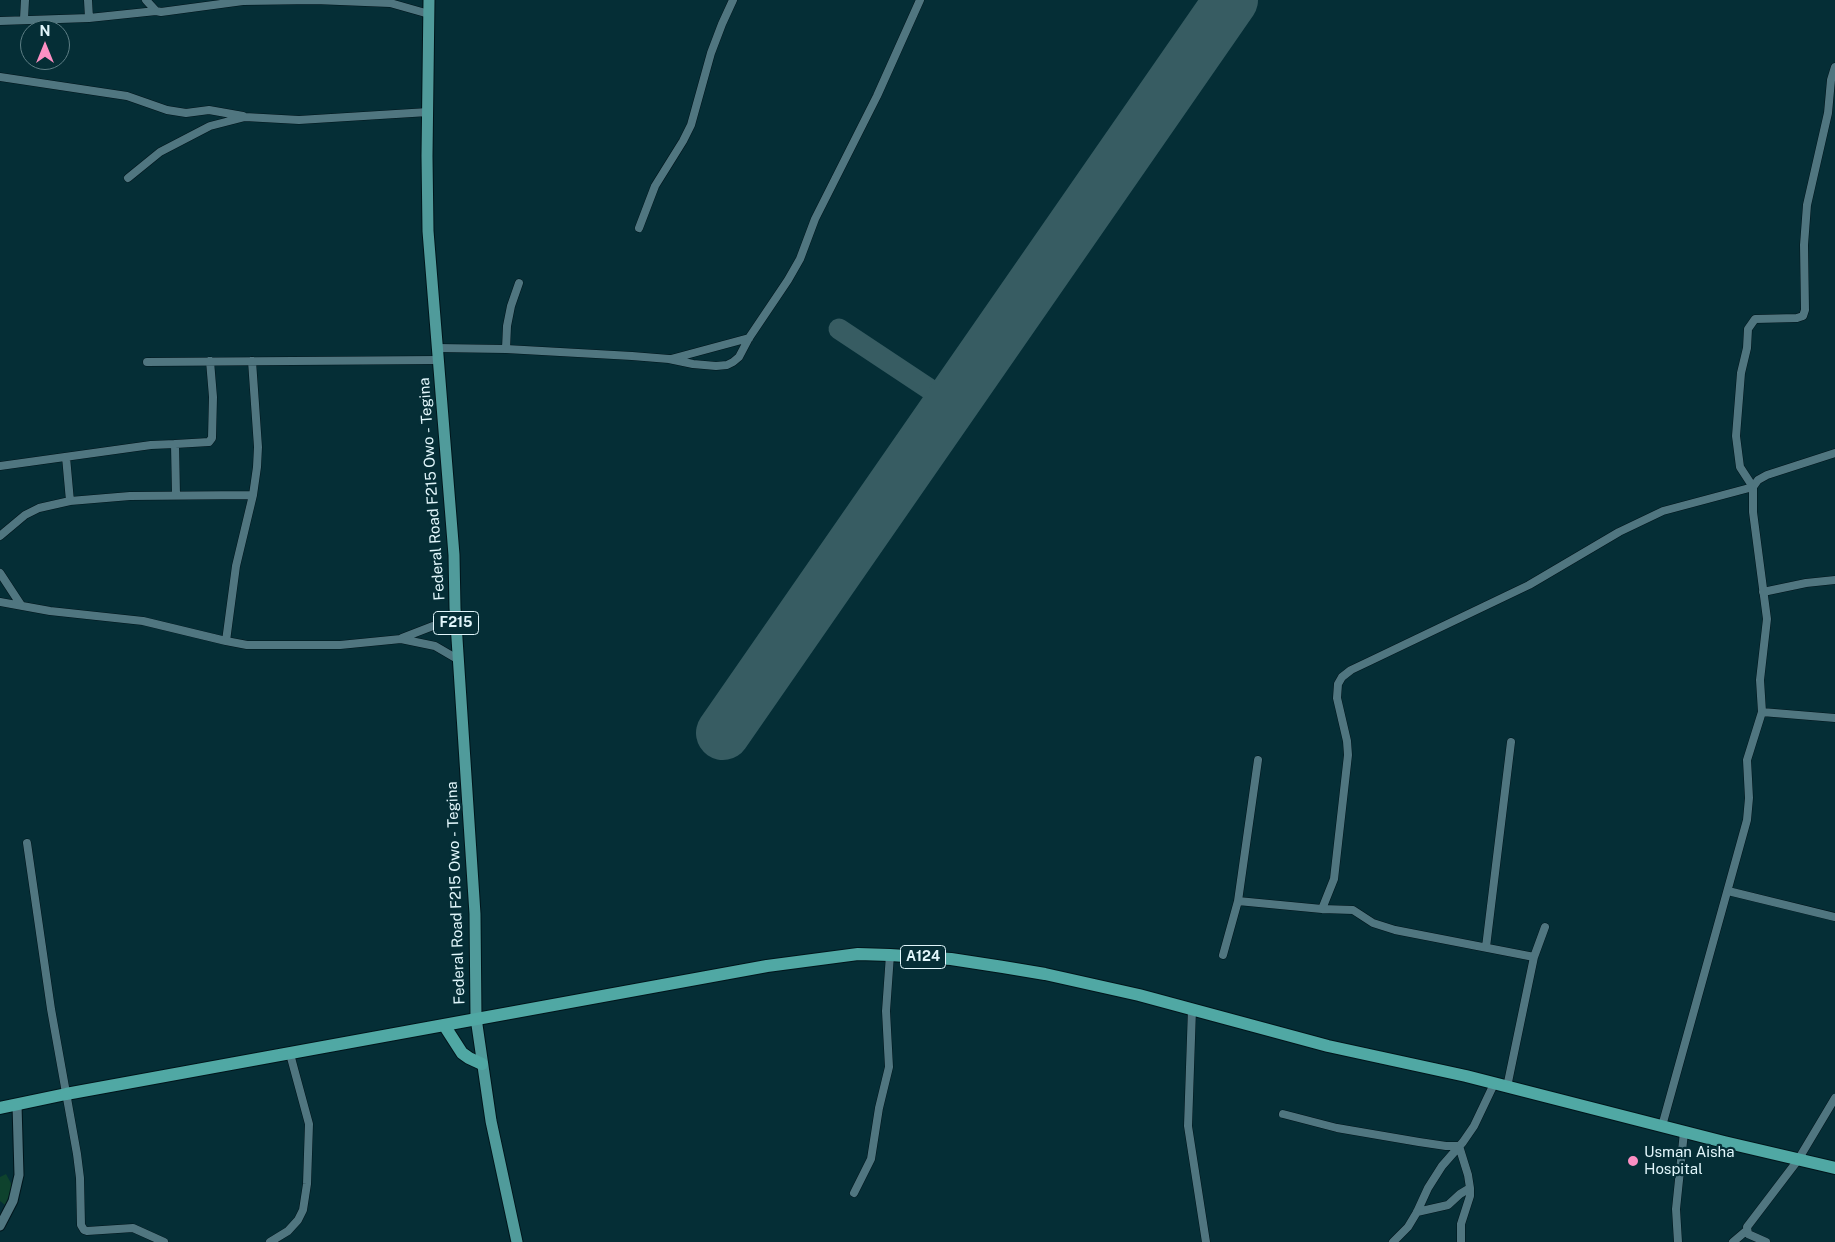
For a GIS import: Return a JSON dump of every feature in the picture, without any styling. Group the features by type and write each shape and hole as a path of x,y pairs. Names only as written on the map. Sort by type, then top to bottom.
{"highway":[{"name":"A124","path":"0,1108 476,1018 796,961 858,954 890,955 951,959 1037,973 1192,1008 1328,1046 1466,1076 1684,1132 1835,1168"},
{"path":"444,1025 462,1053 482,1064"}],"main road":[{"name":"Federal Road F215 Owo - Tegina","path":"430,0 427,165 428,231 454,555 456,620 475,914 476,1018 491,1121 517,1242"}],"street":[{"path":"24,19 25,0"},
{"path":"88,0 90,18"},
{"path":"146,0 156,11"},
{"path":"0,21 90,18 161,12 243,1 315,0 390,4 429,14"},
{"path":"638,228 655,186 691,125 711,53 733,0"},
{"path":"147,362 252,361 438,354 506,349 669,359 694,364 727,365 739,356 800,258 815,219 877,96 920,0"},
{"path":"1753,488 1740,468 1736,436 1741,373 1748,329 1755,319 1797,318 1803,316 1805,310 1804,245 1807,205 1828,113 1831,80 1835,67"},
{"path":"0,77 127,96 167,110 186,113 209,110 245,117 300,120 428,112"},
{"path":"128,178 160,152 210,126 245,117"},
{"path":"506,349 507,326 511,306 519,283"},
{"path":"669,359 749,338"},
{"path":"0,466 151,445 209,442 212,438 213,397 210,361"},
{"path":"226,641 236,566 253,495 258,447 252,361"},
{"path":"175,444 176,494"},
{"path":"1662,1126 1747,820 1749,798 1747,760 1762,712 1760,680 1767,619 1753,512 1753,488 1758,480 1767,475 1835,453"},
{"path":"66,456 70,500"},
{"path":"1322,909 1334,879 1348,755 1347,741 1336,698 1338,684 1342,678 1351,670 1529,585 1619,532 1663,511 1753,488"},
{"path":"0,536 25,515 39,508 70,500 176,494 253,495"},
{"path":"0,573 21,606"},
{"path":"1763,592 1806,583 1835,580"},
{"path":"0,602 143,621 247,645 295,646 401,639 435,646 459,660"},
{"path":"401,639 433,626 456,620"},
{"path":"1762,712 1835,718"},
{"path":"1486,947 1511,742"},
{"path":"1223,955 1238,901 1258,760"},
{"path":"27,843 51,1009 77,1154 82,1227 87,1231 133,1228 164,1242"},
{"path":"1728,891 1835,917"},
{"path":"1238,901 1353,910 1373,923 1395,930 1534,956"},
{"path":"1393,1242 1408,1227 1418,1212 1428,1188 1442,1166 1474,1126 1500,1086 1534,956 1545,927"},
{"path":"854,1194 871,1159 879,1108 889,1067 886,1011 890,955"},
{"path":"1192,1008 1188,1126 1206,1242"},
{"path":"270,1242 288,1231 298,1220 303,1210 307,1184 308,1124 290,1054"},
{"path":"1733,1242 1746,1231 1749,1224 1798,1160 1835,1098"},
{"path":"0,1226 13,1201 18,1175 17,1105"},
{"path":"1282,1114 1337,1128 1418,1142 1459,1146"},
{"path":"1678,1242 1676,1209 1684,1132"},
{"path":"1459,1146 1468,1174 1470,1188 1470,1196 1461,1224 1461,1242"},
{"path":"1418,1212 1448,1206 1460,1194 1470,1188"},
{"path":"1746,1231 1748,1234 1766,1242"}],"green space":[{"path":"6,1174 13,1187 5,1205 0,1201 0,1177"}],"taxiway":[{"path":"839,329 952,404"}],"runway":[{"path":"723,733 1231,0"}],"place":[{"name":"Usman Aisha Hospital","path":"1633,1161"}]}
